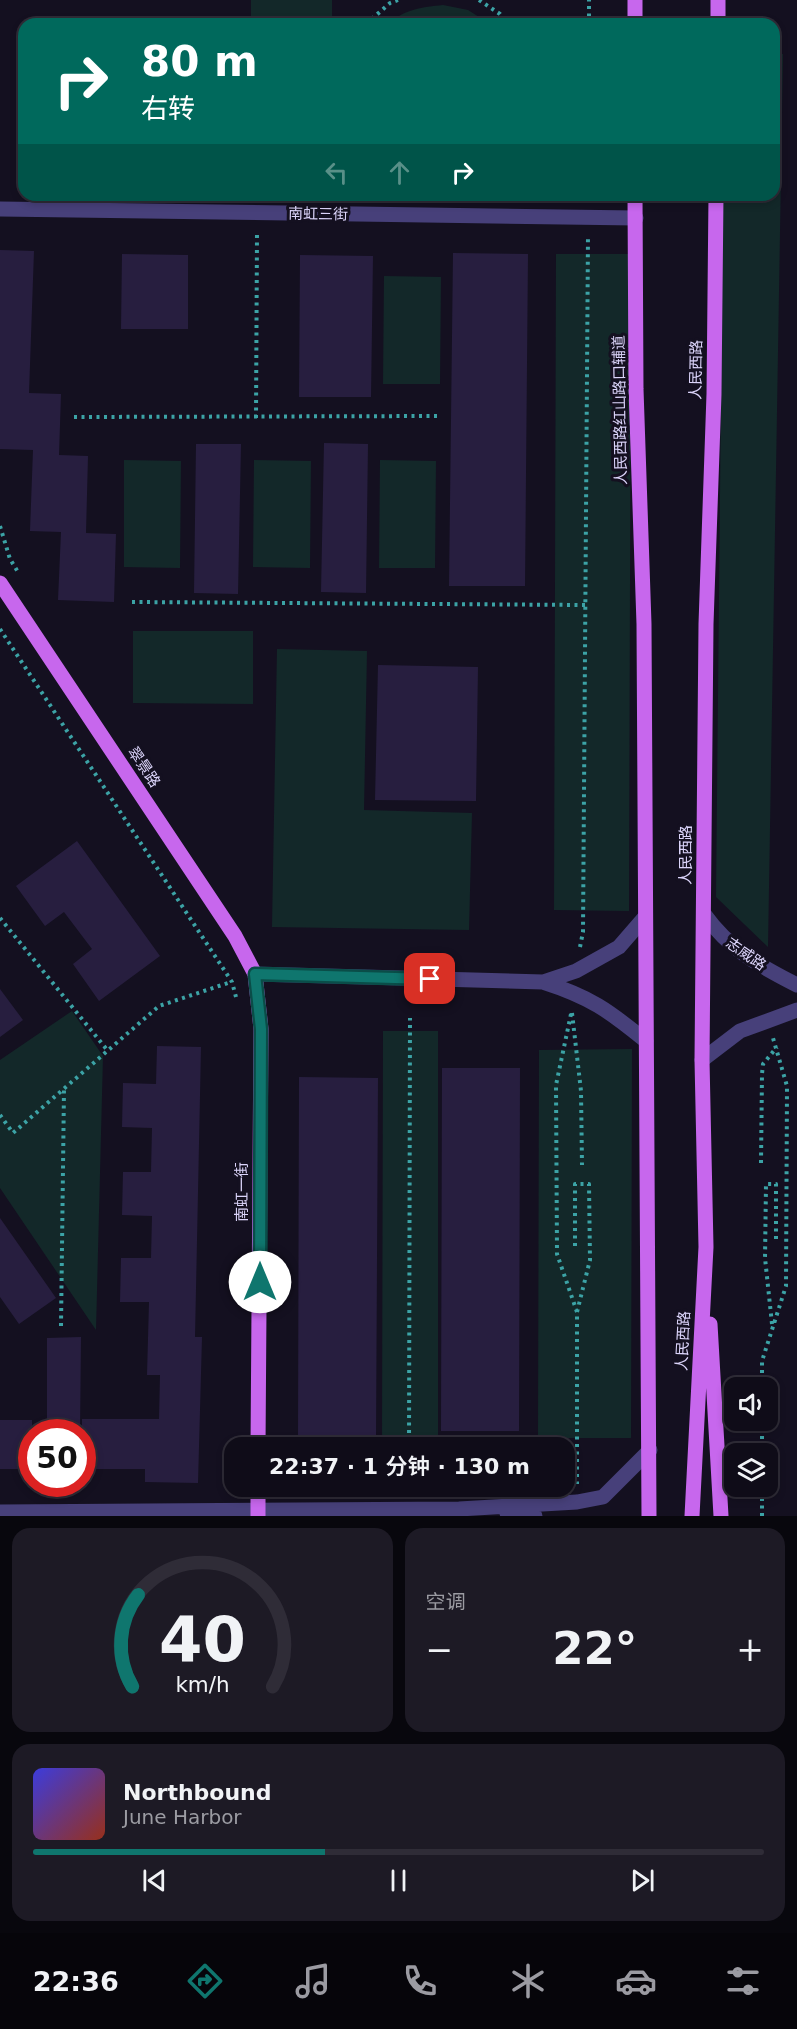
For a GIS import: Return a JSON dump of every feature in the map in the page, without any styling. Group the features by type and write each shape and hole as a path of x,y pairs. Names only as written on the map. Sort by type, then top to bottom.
{"main road":[{"path":"635,0 635,18"},
{"path":"718,0 718,18"},
{"name":"人民西路红山路口辅道","path":"635,201 636,389 644,624 645,917"},
{"name":"人民西路","path":"692,1516 706,1247 702,1060 706,624 714,394 716,201"},
{"name":"翠景路","path":"0,583 235,936 255,974"},
{"path":"645,917 649,1516"},
{"name":"南虹一街","path":"255,974 261,1029 258,1437"},
{"path":"706,1247 721,1516"},
{"path":"258,1497 258,1513"}],"street":[{"name":"南虹三街","path":"0,209 636,218"},
{"name":"志威路","path":"704,915 719,935 751,961 797,985"},
{"path":"543,982 576,971 619,947 645,917"},
{"path":"255,974 543,982 577,993 606,1008 646,1041"},
{"path":"702,1060 740,1031 797,1010"},
{"path":"0,1512 258,1513 459,1509 577,1502 603,1497 650,1450"},
{"path":"459,1509 535,1516"}],"path":[{"path":"373,18 390,3 398,0"},
{"path":"479,0 503,18"},
{"path":"589,0 589,18"},
{"path":"256,418 257,213"},
{"path":"576,971 583,932 588,218"},
{"path":"74,417 438,416"},
{"path":"0,526 10,559 23,579"},
{"path":"132,602 585,605"},
{"path":"0,629 232,982 237,999"},
{"path":"0,918 108,1051"},
{"path":"0,1116 13,1133 159,1006 255,974"},
{"path":"577,1312 556,1254 556,1085 572,1010 581,1091 582,1165"},
{"path":"409,1437 410,1018"},
{"path":"762,1377 762,1361 786,1286 787,1086 777,1047 766,1020"},
{"path":"761,1163 763,1064 777,1047"},
{"path":"62,1326 64,1089"},
{"path":"575,1246 575,1184 589,1184 590,1260 577,1312 577,1502"},
{"path":"773,1328 765,1258 766,1184 776,1184 776,1239"},
{"path":"762,1497 762,1516"}],"green space":[{"path":"251,0 332,0 332,18 251,18"},
{"path":"443,5 468,10 481,18 396,18 421,8"},
{"path":"780,54 783,54 768,947 716,897 723,201 780,201"},
{"path":"556,254 631,254 629,911 554,910"},
{"path":"384,276 441,277 440,384 383,384"},
{"path":"124,460 181,461 180,568 124,567"},
{"path":"254,460 311,461 310,568 253,567"},
{"path":"380,460 436,461 435,568 379,568"},
{"path":"133,631 253,631 253,704 133,703"},
{"path":"277,649 367,651 364,810 472,813 469,930 272,927"},
{"path":"72,1011 103,1056 96,1330 0,1188 0,1060"},
{"path":"383,1031 438,1031 438,1437 382,1437"},
{"path":"632,1049 631,1438 538,1437 539,1050"}],"building":[{"path":"0,250 34,251 29,393 61,394 59,455 88,456 86,533 116,534 114,602 58,600 61,532 30,531 33,450 0,449"},
{"path":"453,253 528,254 525,586 449,586"},
{"path":"122,254 188,255 188,329 121,329"},
{"path":"300,255 373,256 371,397 299,397"},
{"path":"324,443 368,444 366,593 321,592"},
{"path":"196,444 241,444 238,594 194,593"},
{"path":"378,665 478,667 476,801 375,800"},
{"path":"77,841 160,956 99,1001 73,964 92,949 64,912 45,926 16,886"},
{"path":"0,989 23,1020 0,1037"},
{"path":"157,1046 201,1047 195,1337 202,1337 198,1483 145,1482 145,1469 96,1469 96,1419 159,1419 160,1375 147,1375 149,1302 120,1302 121,1258 151,1258 152,1216 122,1215 123,1172 151,1172 152,1128 122,1127 123,1083 156,1084"},
{"path":"442,1068 520,1068 519,1431 441,1431"},
{"path":"299,1077 378,1078 376,1437 298,1437"},
{"path":"0,1218 56,1298 19,1324 0,1297"},
{"path":"81,1337 80,1419 47,1419 47,1338"},
{"path":"0,1420 18,1420 18,1469 0,1469"}],"route":[{"path":"260,1282 261,1029 255,974 430,979"}]}
